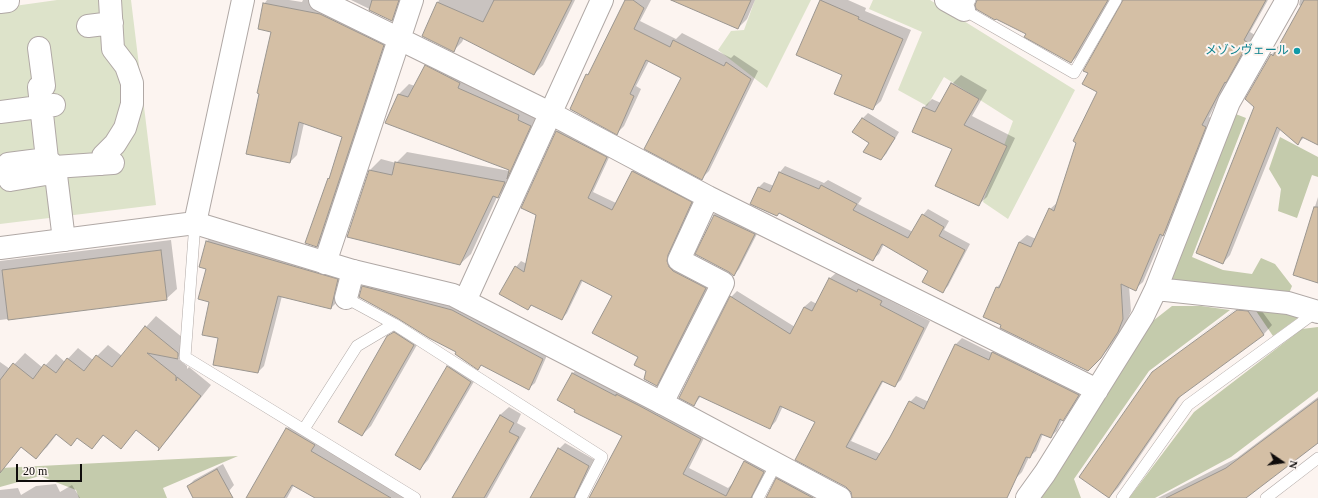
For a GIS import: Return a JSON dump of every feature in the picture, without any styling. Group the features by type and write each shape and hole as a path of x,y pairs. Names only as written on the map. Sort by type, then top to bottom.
{"street":[{"path":"51,163 108,164 103,156 115,144 125,128 132,104 132,83 126,66 113,49 110,0"},
{"path":"195,223 243,0"},
{"path":"320,0 550,113 708,197 1097,390"},
{"path":"325,263 412,0"},
{"path":"464,301 602,0"},
{"path":"1027,498 1045,473 1143,316 1156,289 1229,102 1287,0"},
{"path":"88,26 112,23"},
{"path":"39,48 44,86 39,87 48,106 51,163 64,240"},
{"path":"0,112 48,106"},
{"path":"662,403 723,283 679,260 708,197"},
{"path":"0,248 195,223 353,271 453,295 662,403 840,498"},
{"path":"346,298 353,271"},
{"path":"1156,289 1288,303 1317,312"}],"lane":[{"path":"960,3 1074,72 1116,0"},
{"path":"195,223 185,357 415,498"},
{"path":"346,298 394,324 602,457 580,498"},
{"path":"1122,498 1188,405 1317,312"},
{"path":"304,429 356,346 394,324"},
{"path":"1266,498 1318,458"},
{"path":"758,498 776,464"}],"green space":[{"path":"57,0 131,0 156,205 0,224 0,8"},
{"path":"755,0 811,0 767,88 718,50 731,31 744,30"},
{"path":"873,0 930,0 1075,90 1008,219 983,202 1013,121 944,77 927,106 898,90 922,32 869,9"},
{"path":"1233,113 1246,118 1192,257 1223,270 1252,274 1261,258 1275,264 1292,286 1287,298 1168,286"},
{"path":"1280,137 1318,157 1318,177 1312,175 1297,218 1278,211 1281,189 1269,169"},
{"path":"1252,305 1302,315 1273,336"},
{"path":"1172,306 1201,306 1230,310 1149,371 1074,479 1081,498 1033,498 1149,324"},
{"path":"1318,327 1318,391 1231,457 1155,498 1129,498 1194,412 1302,329"},
{"path":"238,456 163,488 167,498 79,498 76,490 40,476 0,487 0,468"}],"building":[{"path":"372,0 399,0 392,21 369,10"},
{"path":"494,0 572,0 534,75 460,37 454,52 422,36 437,2 483,22"},
{"path":"625,0 633,0 644,8 634,29 670,47 673,40 724,66 726,62 751,79 702,180 644,149 681,78 646,60 630,94 634,96 617,135 570,109 586,74 588,75"},
{"path":"671,0 751,0 738,29"},
{"path":"820,0 903,39 873,110 834,94 842,75 796,55"},
{"path":"977,0 1108,0 1071,63 1024,37 1026,34 996,19 995,20 976,9 975,5"},
{"path":"1123,0 1266,0 1244,40 1248,43 1202,125 1206,127 1163,236 1160,234 1136,291 1121,284 1123,319 1118,332 1101,358 1088,371 1000,328 1001,325 983,317 996,287 999,288 1019,242 1031,247 1049,208 1054,211 1076,143 1073,141 1097,92 1082,84 1088,73 1083,71"},
{"path":"1304,0 1318,0 1318,145 1302,137 1298,145 1277,127 1223,264 1196,253 1254,107 1245,99 1271,54 1273,56"},
{"path":"263,3 320,14 384,45 317,247 305,243 328,178 329,179 342,137 299,122 290,163 246,154 259,94 257,93 271,32 258,29"},
{"path":"425,65 460,83 458,88 519,115 518,120 531,126 507,179 509,170 385,123 398,94 408,97"},
{"path":"951,83 979,99 964,125 1007,146 979,206 935,186 952,149 912,132 923,107 935,112"},
{"path":"862,118 895,138 881,160 863,152 869,143 852,132"},
{"path":"556,131 607,157 588,198 612,210 632,171 692,202 668,255 667,261 669,267 673,271 706,288 657,386 644,379 646,371 634,365 638,357 592,333 612,296 581,280 562,320 531,305 528,310 499,294 515,266 524,272 536,215 521,208"},
{"path":"395,162 505,182 498,198 493,196 460,265 347,237 369,170 392,175"},
{"path":"779,172 819,189 821,185 857,204 853,210 908,238 922,214 944,227 939,236 965,250 943,293 922,282 928,271 882,244 873,261 779,213 777,216 750,204 758,187 770,192"},
{"path":"1314,207 1318,207 1318,283 1293,275"},
{"path":"714,215 755,234 734,276 695,254"},
{"path":"206,241 338,279 331,309 278,296 258,373 213,365 218,338 202,335 209,302 198,299 206,269 199,267"},
{"path":"161,250 167,300 8,320 2,270"},
{"path":"829,278 857,292 858,289 882,301 880,305 924,328 895,387 882,381 846,447 876,460 909,401 924,409 955,344 989,360 992,352 1079,395 1063,421 1060,419 1051,438 1041,434 1030,458 1026,457 1007,498 852,498 851,492 846,487 795,460 815,422 780,406 770,429 699,396 694,406 679,398 730,296 790,334 804,307 812,311"},
{"path":"362,286 452,310 543,359 529,390 481,365 478,370 455,354 456,352 359,297"},
{"path":"1237,310 1248,311 1264,335 1178,398 1109,498 1079,477 1152,372"},
{"path":"145,326 178,353 178,359 147,353 176,376 176,381 177,377 201,396 158,451 159,448 136,430 121,449 103,435 92,449 77,438 71,446 56,434 36,459 21,447 0,473 0,380 13,363 33,379 44,364 56,373 67,358 84,371 96,355 112,367"},
{"path":"394,332 414,345 362,436 338,422 387,336"},
{"path":"447,366 471,382 420,470 395,455"},
{"path":"572,373 616,396 616,394 638,405 701,439 683,474 726,496 744,461 764,472 751,498 589,498 622,436 574,412 575,410 557,400"},
{"path":"1318,399 1318,443 1246,498 1166,498 1226,468"},
{"path":"500,415 514,423 509,432 519,437 484,498 452,498"},
{"path":"286,428 315,445 311,451 391,498 315,498 292,485 284,498 246,498"},
{"path":"558,448 589,466 574,498 530,498"},
{"path":"217,469 233,498 193,498 187,486"},
{"path":"776,478 813,498 766,498"}],"place":[{"name":"メゾンヴェール","path":"1297,51"}]}
